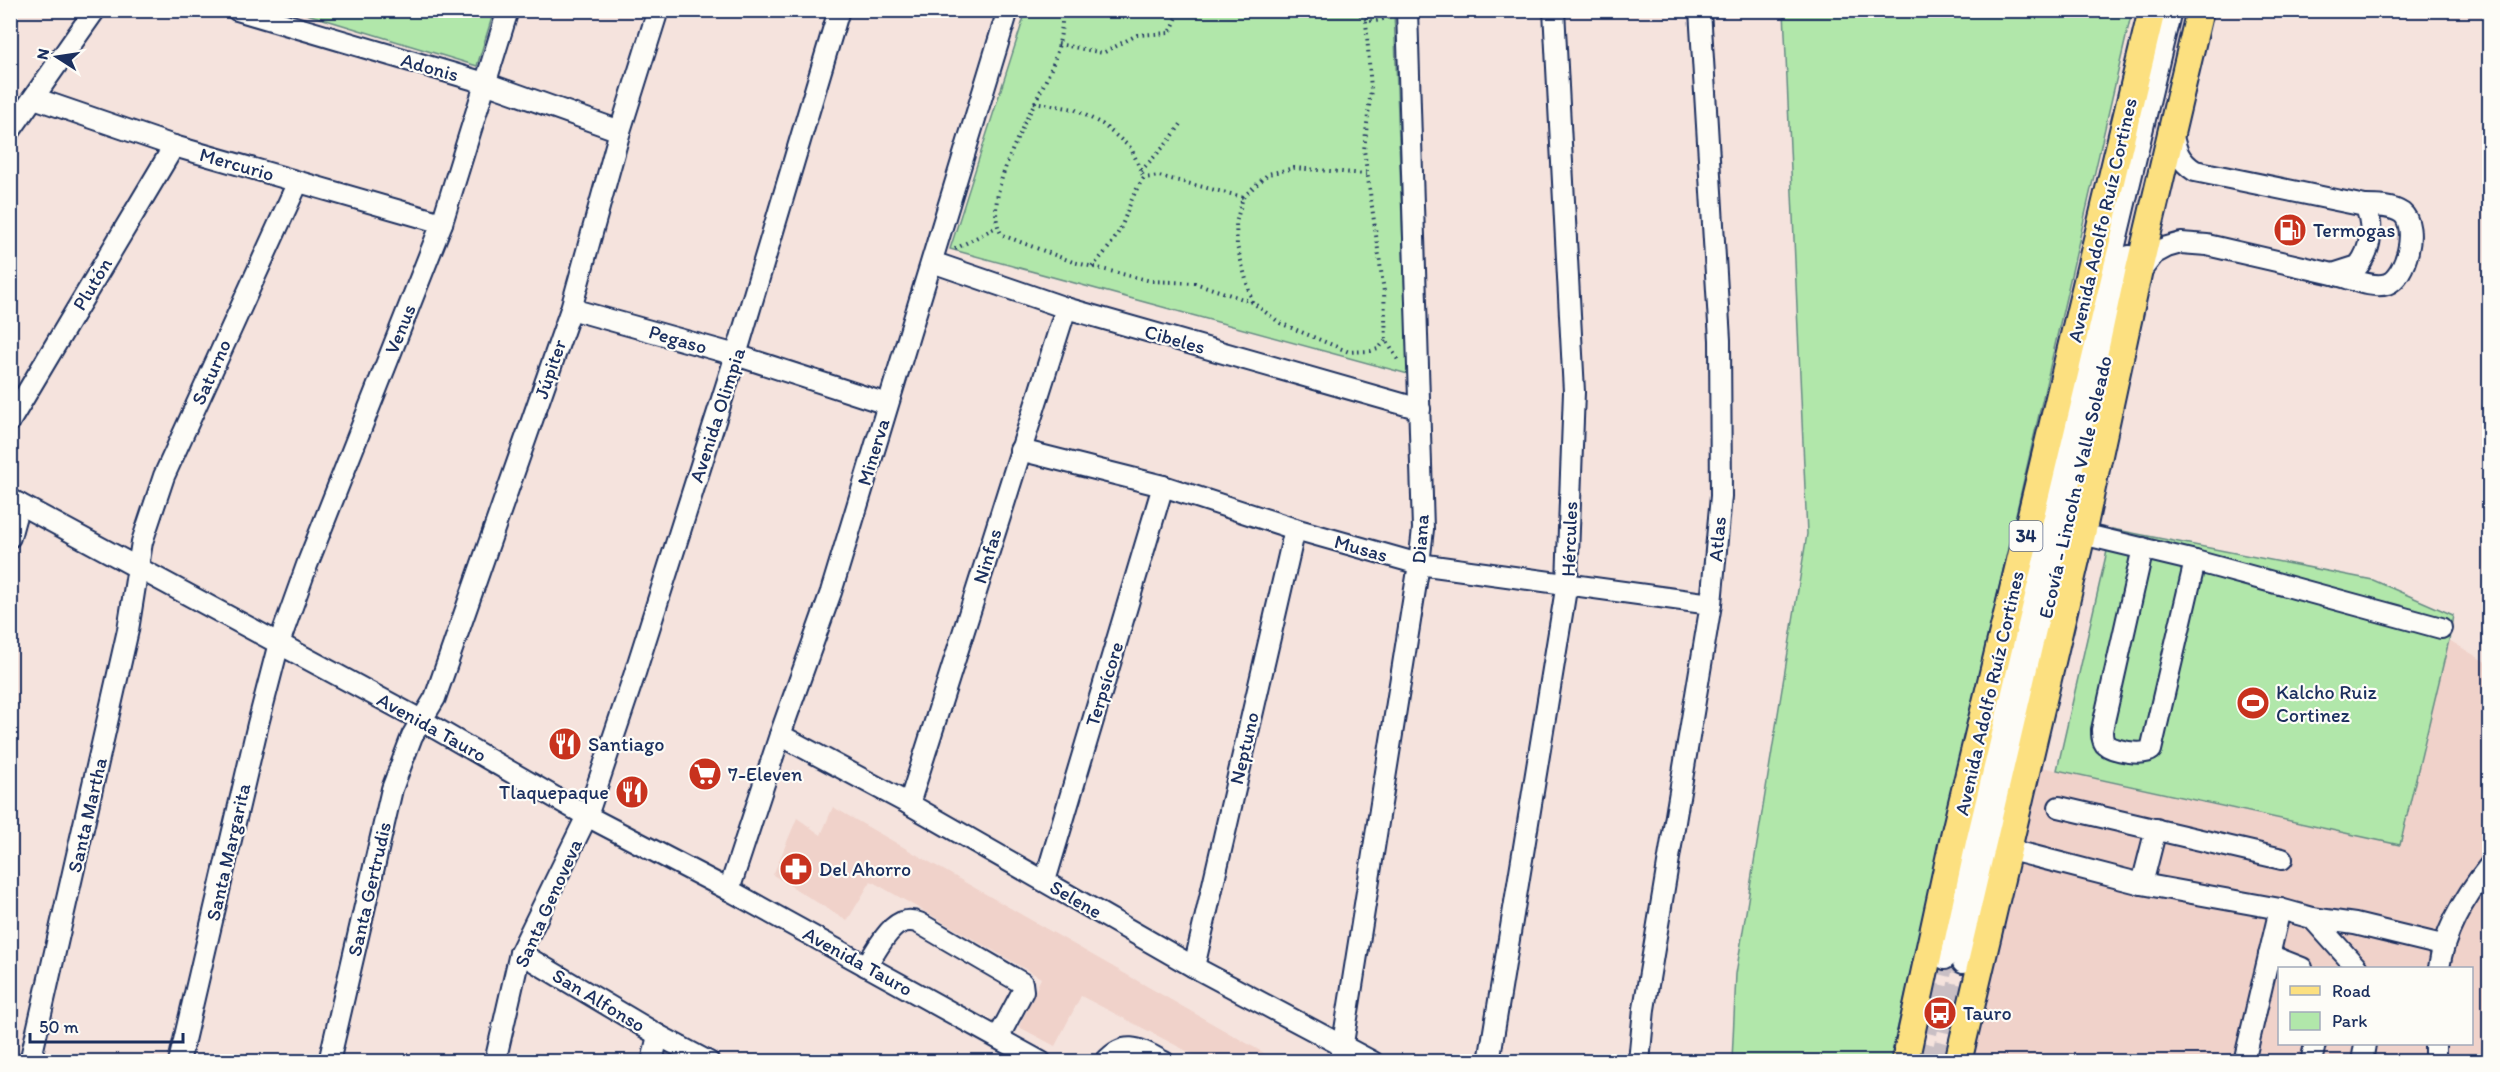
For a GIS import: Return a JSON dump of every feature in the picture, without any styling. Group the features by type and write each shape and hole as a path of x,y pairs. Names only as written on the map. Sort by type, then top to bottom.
{"main road":[{"name":"Avenida Adolfo Ruíz Cortines","path":"1958,1062 1982,842 2152,10"},
{"name":"Avenida Adolfo Ruíz Cortines","path":"1905,1062 1982,842 2082,534 2138,274 2200,10"}],"street":[{"path":"10,131 95,10"},
{"name":"Adonis","path":"237,10 485,83 620,131"},
{"name":"Venus","path":"279,643 311,554 442,223 508,10"},
{"name":"Júpiter","path":"421,720 435,698 571,309 620,131 658,10"},
{"name":"Avenida Olimpia","path":"587,816 736,355 839,10"},
{"name":"Minerva","path":"729,890 780,735 831,592 1008,10"},
{"name":"Hércules","path":"1489,1062 1567,583 1574,392 1554,10"},
{"name":"Atlas","path":"1639,1062 1646,999 1711,604 1721,496 1720,340 1700,10"},
{"path":"1954,961 2171,10"},
{"name":"Ecovía - Lincoln a Valle Soleado","path":"1982,842 2187,10"},
{"name":"Diana","path":"1342,1053 1423,529 1407,11"},
{"name":"Mercurio","path":"34,98 174,146 442,223"},
{"path":"2138,274 2154,254 2167,247 2193,243 2370,283 2387,284 2395,278 2403,266 2409,244 2408,222 2402,213 2394,210 2195,171 2185,165 2176,151 2172,129"},
{"name":"Plutón","path":"10,421 174,146"},
{"name":"Saturno","path":"139,566 142,542 164,476 298,182"},
{"path":"2333,274 2356,268 2361,263 2371,226 2365,206"},
{"name":"Cibeles","path":"932,262 1066,308 1420,409"},
{"name":"Ninfas","path":"909,804 1066,308"},
{"name":"Pegaso","path":"571,309 736,355 887,404"},
{"name":"Musas","path":"1020,450 1163,486 1295,530 1419,564 1711,604"},
{"name":"Terpsícore","path":"1046,881 1163,486"},
{"path":"10,537 15,501"},
{"name":"Avenida Tauro","path":"15,501 421,720 587,816 729,890 1041,1062"},
{"name":"Neptuno","path":"1194,967 1295,530"},
{"path":"2082,534 2195,561 2441,628"},
{"path":"2143,548 2102,730 2102,739 2111,748 2142,754 2151,750 2195,561"},
{"name":"Santa Martha","path":"30,1062 94,787 128,630 139,566"},
{"name":"Santa Margarita","path":"179,1062 279,643"},
{"name":"Santa Gertrudis","path":"330,1062 392,789 401,760 421,720"},
{"name":"Selene","path":"780,735 1046,881 1342,1053 1373,1062"},
{"path":"2059,807 2282,859"},
{"name":"Santa Genoveva","path":"495,1062 520,953 587,816"},
{"path":"2142,884 2156,829"},
{"path":"1982,842 2142,884 2280,909 2312,918 2355,924 2442,945"},
{"path":"2439,967 2442,945 2467,897 2490,866"},
{"path":"2244,1062 2280,909"},
{"path":"2312,918 2355,967"},
{"path":"866,966 898,922 907,920 919,923 1022,983 1023,991 998,1038"},
{"name":"San Alfonso","path":"520,953 658,1035 709,1062"},
{"path":"2269,956 2297,967"},
{"path":"652,1062 658,1035"},
{"path":"2311,1062 2315,1045"},
{"path":"2362,1062 2365,1045"},
{"path":"2435,1045 2435,1062"},
{"path":"1106,1062 1118,1050 1127,1048 1138,1049 1164,1062"}],"path":[{"path":"1062,10 1063,26 1053,65 1015,141 995,209 996,227 1002,235 1073,262 1151,281 1195,283 1252,302 1280,323 1349,352 1378,349 1386,340"},
{"path":"1058,44 1103,53 1137,35 1170,33 1180,10"},
{"path":"1356,10 1366,21 1371,89 1364,150 1366,174 1384,292 1386,340 1398,361"},
{"path":"1366,21 1374,22 1407,11"},
{"path":"1034,102 1074,109 1102,124 1131,148 1144,178"},
{"path":"1141,171 1169,141 1181,124"},
{"path":"1252,302 1238,246 1236,223 1243,197 1268,174 1294,168 1366,174"},
{"path":"1092,267 1110,247 1135,189 1144,178 1159,176 1243,197"},
{"path":"932,262 996,227"}],"shaded area":[{"path":"2449,640 2489,664 2489,1061 1968,1062 2037,766 2400,845"},
{"path":"833,807 1278,1061 1206,1061 1081,996 1055,1046 1019,1027 1041,978 871,881 847,921 773,875 797,818 821,835"}],"green space":[{"path":"297,11 494,11 477,66"},
{"path":"1026,11 1394,11 1408,374 950,249"},
{"path":"1784,11 2132,11 1890,1061 1732,1061 1736,974 1807,534"},
{"name":"Kalcho Ruiz Cortinez","path":"2112,529 2373,580 2453,615 2400,845 2057,770"}],"tunnel":[{"path":"1920,1062 1945,959"},
{"path":"1940,1062 1963,963"}],"place":[{"name":"Termogas","path":"2290,230"},
{"name":"Kalcho Ruiz Cortinez","path":"2253,703"},
{"name":"Santiago","path":"565,744"},
{"name":"7-Eleven","path":"705,774"},
{"name":"Tlaquepaque","path":"632,792"},
{"name":"Del Ahorro","path":"796,869"},
{"name":"Tauro","path":"1940,1013"}]}
